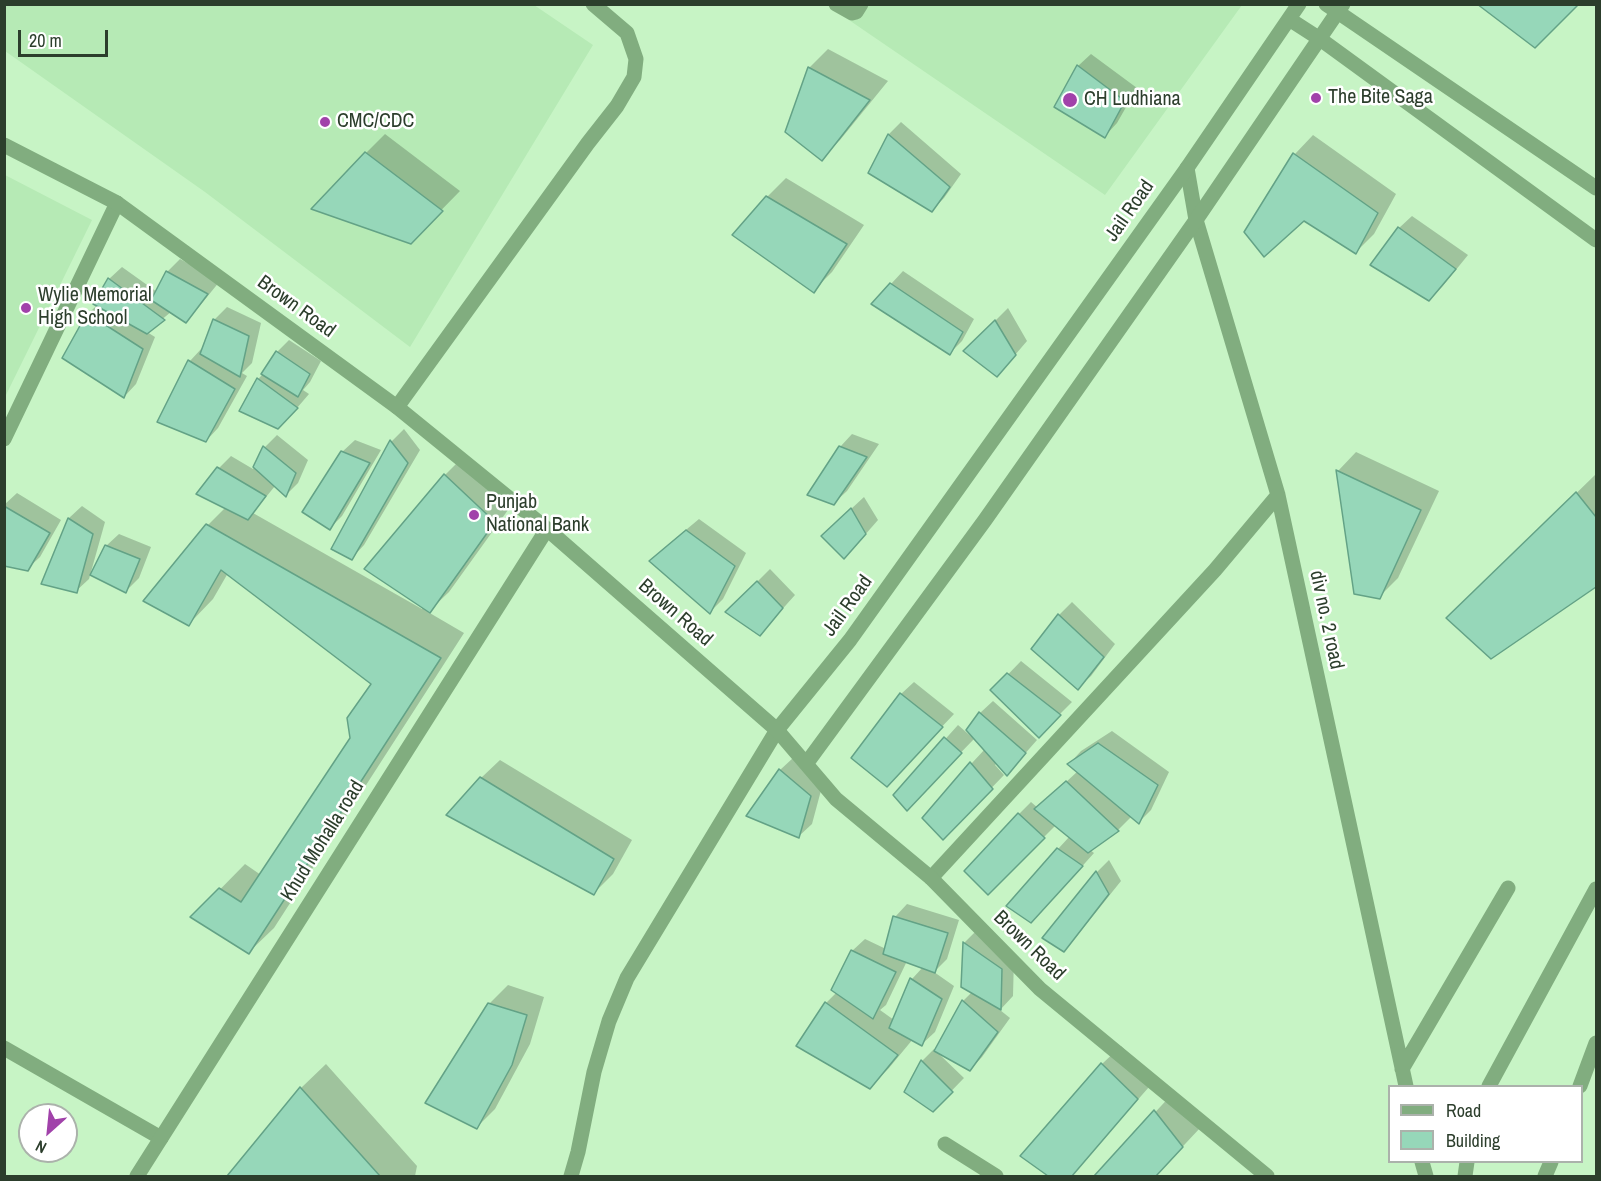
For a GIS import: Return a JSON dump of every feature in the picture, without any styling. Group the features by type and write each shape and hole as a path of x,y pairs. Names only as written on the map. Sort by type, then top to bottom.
{"street":[{"path":"397,407 617,106 634,77 636,59 627,33 593,4"},
{"path":"836,4 852,13 860,8 861,4"},
{"name":"Jail Road","path":"571,1176 594,1072 609,1021 627,978 777,730 850,640 1186,168 1299,4"},
{"path":"806,764 985,520 1196,220 1320,39 1336,7 1596,188"},
{"path":"1289,18 1596,240"},
{"name":"Brown Road","path":"4,145 117,203 397,407 547,529 777,730 836,799 930,878 1040,989 1267,1176"},
{"name":"div no. 2 road","path":"1186,168 1196,220 1278,495 1406,1085"},
{"path":"4,440 117,203"},
{"path":"930,878 1215,570 1278,495"},
{"name":"Khud Mohalla road","path":"137,1176 547,529"},
{"path":"1402,1069 1508,888"},
{"path":"1490,1085 1596,889"},
{"path":"1580,1085 1596,1043"},
{"path":"4,1048 161,1138"},
{"path":"945,1144 996,1176"}],"shaded area":[{"name":"CMC/CDC","path":"5,4 534,5 593,45 410,347 205,192 5,51"},
{"name":"CH Ludhiana","path":"827,5 1242,5 1105,195"},
{"name":"Wylie Memorial High School","path":"5,175 92,220 5,397"}],"building":[{"path":"1477,4 1579,4 1535,48"},
{"path":"1077,65 1125,101 1105,138 1054,107"},
{"path":"808,67 870,100 822,161 785,132"},
{"path":"888,134 950,187 932,212 868,173"},
{"path":"365,152 443,211 411,244 311,209"},
{"path":"1293,153 1378,213 1356,254 1304,221 1264,257 1244,232"},
{"path":"766,196 847,244 814,293 732,235"},
{"path":"1398,227 1456,269 1429,301 1370,265"},
{"path":"166,271 208,294 186,323 151,300"},
{"path":"108,278 165,320 147,334 93,304"},
{"path":"890,283 963,332 950,355 871,304"},
{"path":"87,313 143,349 124,398 62,358"},
{"path":"213,319 249,336 240,377 200,354"},
{"path":"995,320 1016,355 997,377 963,351"},
{"path":"276,351 310,374 298,397 261,374"},
{"path":"188,360 235,389 206,442 157,422"},
{"path":"257,378 298,408 278,429 239,411"},
{"path":"390,440 408,463 352,560 331,549"},
{"path":"263,446 296,473 286,497 253,467"},
{"path":"839,446 867,457 834,505 807,495"},
{"path":"341,451 370,463 330,530 302,512"},
{"path":"217,467 266,496 248,520 196,494"},
{"path":"1336,470 1421,510 1380,599 1354,594"},
{"path":"444,474 495,522 430,613 364,569"},
{"path":"1576,492 1596,517 1596,587 1491,659 1446,618"},
{"path":"4,506 50,533 28,571 4,566"},
{"path":"851,508 866,534 844,559 821,536"},
{"path":"68,518 93,534 77,593 41,584"},
{"path":"206,524 441,658 249,954 190,917 219,888 241,902 350,738 347,718 371,684 221,570 189,626 143,601"},
{"path":"686,530 735,566 710,614 649,561"},
{"path":"105,545 140,559 126,593 90,575"},
{"path":"757,581 783,608 760,636 725,612"},
{"path":"1058,614 1104,657 1078,690 1031,649"},
{"path":"1007,673 1061,715 1039,738 990,690"},
{"path":"900,693 943,727 887,787 851,758"},
{"path":"979,712 1026,753 1007,776 966,730"},
{"path":"944,737 962,753 907,811 893,795"},
{"path":"1098,743 1158,785 1139,824 1067,764"},
{"path":"970,762 993,789 943,840 922,818"},
{"path":"779,769 811,796 799,838 746,816"},
{"path":"480,777 614,859 594,895 446,815"},
{"path":"1066,781 1119,831 1088,853 1034,809"},
{"path":"1018,813 1045,838 988,895 964,871"},
{"path":"1057,848 1083,866 1031,923 1006,906"},
{"path":"1096,871 1109,894 1064,952 1042,938"},
{"path":"893,916 948,933 935,973 883,954"},
{"path":"963,942 1002,969 1001,1010 961,987"},
{"path":"851,950 896,972 873,1019 831,990"},
{"path":"910,978 942,999 922,1046 889,1028"},
{"path":"962,1000 998,1032 970,1071 934,1051"},
{"path":"825,1002 898,1055 870,1089 796,1046"},
{"path":"488,1003 527,1015 512,1065 477,1129 425,1103"},
{"path":"921,1060 953,1092 933,1112 904,1092"},
{"path":"1101,1063 1138,1099 1072,1176 1048,1176 1020,1156"},
{"path":"300,1087 380,1176 227,1176"},
{"path":"1154,1110 1183,1147 1156,1176 1094,1176"}],"place":[{"name":"The Bite Saga","path":"1316,98"},
{"name":"CH Ludhiana","path":"1070,100"},
{"name":"CMC/CDC","path":"325,122"},
{"name":"Wylie Memorial High School","path":"26,308"},
{"name":"Punjab National Bank","path":"474,515"}]}
